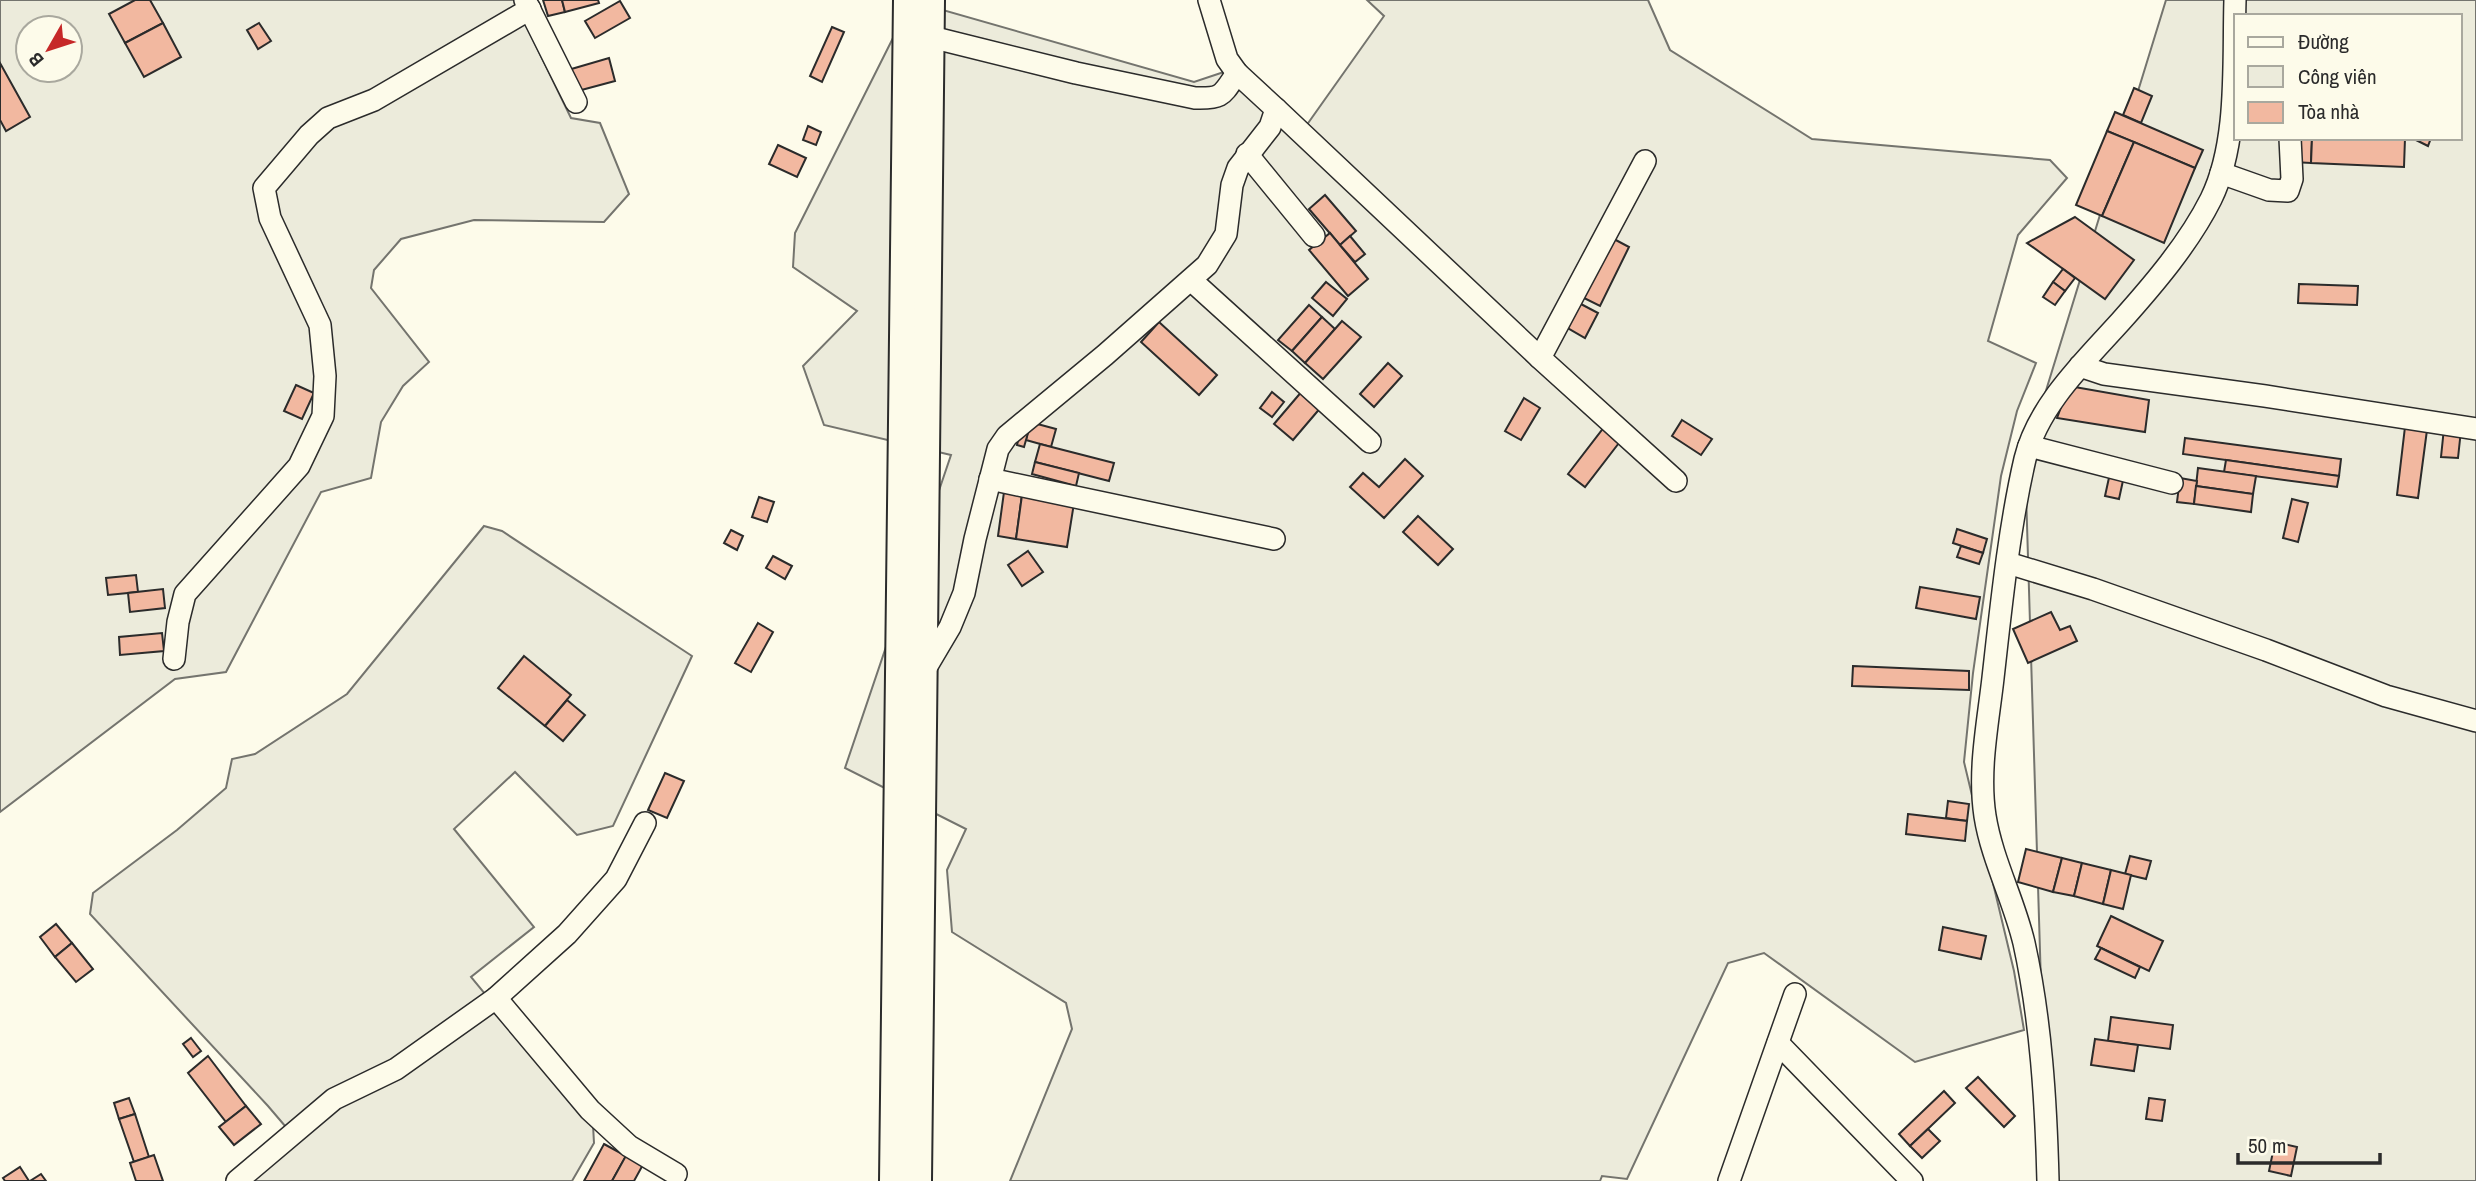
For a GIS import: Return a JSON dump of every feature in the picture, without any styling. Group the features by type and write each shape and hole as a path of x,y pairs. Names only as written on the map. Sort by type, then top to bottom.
{"main road":[{"path":"893,1181 907,0"},
{"path":"918,1181 931,0"}],"street":[{"path":"1209,0 1220,42 1237,73 1540,358 1676,481"},
{"path":"174,659 178,622 185,594 299,466 323,416 325,376 320,325 270,219 264,188 309,135 328,118 374,100 527,5 576,103"},
{"path":"931,37 1076,73 1195,98 1215,99 1224,92 1237,73"},
{"path":"2048,1181 2041,1050 2023,941 1993,852 1985,815 1982,768 2008,562 2025,459 2032,434 2048,410 2080,366 2176,253 2210,200 2221,173 2228,142 2234,89"},
{"path":"924,671 950,627 964,593 998,449 1007,436 1207,265 1226,234 1232,185 1238,168 1270,127 1276,109"},
{"path":"2221,173 2269,190 2288,191 2292,179 2290,140"},
{"path":"1247,154 1314,236"},
{"path":"1540,358 1645,161"},
{"path":"1191,280 1370,442"},
{"path":"2080,366 2104,374 2476,429"},
{"path":"2029,446 2172,484"},
{"path":"990,479 1274,539"},
{"path":"2008,562 2266,650 2386,696 2476,721"},
{"path":"237,1181 334,1099 396,1069 496,998 567,934 616,879 645,823"},
{"path":"1730,1181 1795,994"},
{"path":"496,998 590,1110 629,1146 676,1174"},
{"path":"1778,1043 1912,1181"}],"green space":[{"path":"0,0 514,0 571,118 600,123 629,194 604,222 474,220 401,239 374,270 371,288 429,362 403,386 381,422 371,478 321,492 226,672 175,679 0,812"},
{"path":"1367,0 1648,0 1670,50 1812,139 2050,160 2067,178 2018,235 1988,341 2036,363 2017,411 2001,476 1973,673 1964,762 2014,971 2024,1030 1915,1062 1764,953 1728,963 1627,1179 1602,1176 1600,1181 1010,1181 1072,1029 1066,1003 952,932 947,870 966,829 845,768 951,455 824,425 803,366 857,311 793,267 795,233 894,36 943,10 1194,82 1242,66 1306,126 1384,16"},
{"path":"2166,0 2476,0 2476,1181 2047,1181 2025,459"},
{"path":"484,526 502,531 692,656 613,826 577,835 515,772 454,829 534,927 471,977 593,1125 594,1143 572,1181 249,1181 297,1140 90,914 93,893 177,830 226,788 232,759 255,754 347,694"}],"building":[{"path":"135,0 150,0 163,23 125,43 109,14"},
{"path":"543,0 562,0 565,12 548,16"},
{"path":"562,0 598,0 599,3 565,12"},
{"path":"620,1 630,18 595,38 585,21"},
{"path":"163,23 181,57 144,77 125,43"},
{"path":"259,23 271,41 258,49 247,30"},
{"path":"832,27 844,32 822,82 810,76"},
{"path":"609,58 615,81 574,92 568,70"},
{"path":"0,63 30,117 6,131 0,120"},
{"path":"2134,88 2152,96 2141,123 2123,115"},
{"path":"2115,112 2203,150 2195,168 2107,131"},
{"path":"808,126 821,132 816,145 803,140"},
{"path":"2107,131 2134,142 2102,216 2076,205"},
{"path":"2293,140 2312,140 2311,163 2293,162"},
{"path":"2312,140 2405,140 2404,167 2311,163"},
{"path":"2416,140 2430,140 2428,146"},
{"path":"2134,142 2195,168 2164,243 2102,216"},
{"path":"778,145 806,158 797,177 769,164"},
{"path":"1325,195 1356,231 1340,245 1309,209"},
{"path":"2075,217 2134,260 2105,299 2027,243"},
{"path":"1330,233 1368,279 1348,296 1309,250"},
{"path":"1350,236 1365,254 1355,262 1340,245"},
{"path":"1612,238 1629,247 1600,306 1582,297"},
{"path":"2063,269 2075,278 2065,291 2053,282"},
{"path":"1326,282 1347,299 1333,316 1312,298"},
{"path":"2053,282 2065,291 2055,305 2043,297"},
{"path":"2299,284 2358,286 2357,305 2298,303"},
{"path":"1579,303 1598,313 1585,338 1566,327"},
{"path":"1309,305 1322,317 1292,351 1278,340"},
{"path":"1322,317 1335,329 1305,363 1292,351"},
{"path":"1342,321 1361,337 1323,379 1305,363"},
{"path":"1159,322 1217,375 1199,395 1141,342"},
{"path":"1388,363 1402,376 1374,407 1360,394"},
{"path":"296,385 314,393 302,419 284,411"},
{"path":"2069,386 2149,400 2145,432 2057,418"},
{"path":"1303,390 1322,406 1293,440 1274,424"},
{"path":"1272,392 1284,402 1272,417 1260,408"},
{"path":"1524,398 1540,408 1521,440 1505,431"},
{"path":"1682,420 1712,439 1701,455 1672,436"},
{"path":"1030,422 1056,429 1051,447 1026,440"},
{"path":"1022,424 1030,426 1024,447 1017,445"},
{"path":"1605,426 1622,439 1585,487 1568,474"},
{"path":"2405,427 2427,430 2418,498 2397,495"},
{"path":"2444,428 2461,430 2458,458 2441,457"},
{"path":"2185,438 2341,459 2339,476 2183,454"},
{"path":"1040,444 1114,463 1109,481 1035,462"},
{"path":"1405,459 1423,476 1384,518 1350,487 1363,473 1379,487"},
{"path":"2226,460 2339,476 2337,487 2224,472"},
{"path":"1035,462 1079,473 1076,486 1032,474"},
{"path":"2198,468 2256,476 2253,494 2196,486"},
{"path":"2110,473 2124,476 2119,499 2105,496"},
{"path":"2180,478 2197,481 2194,504 2177,502"},
{"path":"2196,486 2253,494 2251,512 2194,504"},
{"path":"1004,492 1022,495 1016,539 998,536"},
{"path":"1022,495 1074,503 1067,547 1016,539"},
{"path":"759,497 774,502 767,522 752,517"},
{"path":"2292,499 2308,503 2298,542 2283,538"},
{"path":"1418,516 1453,549 1438,565 1403,532"},
{"path":"1957,529 1987,539 1983,553 1953,543"},
{"path":"731,530 743,536 737,550 724,543"},
{"path":"1961,546 1983,553 1979,564 1957,557"},
{"path":"1028,551 1043,572 1022,586 1008,565"},
{"path":"773,556 792,566 785,579 766,568"},
{"path":"136,575 138,592 108,595 106,578"},
{"path":"1920,587 1980,597 1976,619 1916,608"},
{"path":"163,589 165,608 130,612 128,593"},
{"path":"2051,612 2060,630 2070,626 2077,641 2028,663 2013,629"},
{"path":"758,623 773,632 751,672 735,663"},
{"path":"162,633 164,651 120,655 119,637"},
{"path":"524,656 571,695 545,726 498,688"},
{"path":"1853,666 1969,671 1969,690 1852,686"},
{"path":"567,700 585,715 563,741 545,726"},
{"path":"665,773 684,781 667,818 648,810"},
{"path":"1948,801 1969,804 1967,821 1946,818"},
{"path":"1908,814 1967,821 1965,841 1906,834"},
{"path":"2026,849 2062,858 2053,892 2018,882"},
{"path":"2130,856 2151,861 2146,879 2125,874"},
{"path":"2062,858 2082,863 2074,896 2053,892"},
{"path":"2082,863 2111,870 2103,904 2074,896"},
{"path":"2111,870 2131,875 2123,909 2103,904"},
{"path":"2111,916 2163,941 2149,971 2097,946"},
{"path":"56,924 72,943 55,957 40,937"},
{"path":"1943,927 1986,936 1981,959 1939,950"},
{"path":"72,943 93,969 76,982 55,957"},
{"path":"2101,948 2140,967 2135,978 2095,959"},
{"path":"2111,1017 2173,1025 2170,1049 2108,1041"},
{"path":"191,1038 201,1051 193,1057 183,1044"},
{"path":"2095,1039 2138,1045 2134,1071 2091,1065"},
{"path":"208,1056 246,1106 226,1122 188,1073"},
{"path":"1978,1077 2015,1116 2004,1127 1966,1088"},
{"path":"1944,1091 1955,1103 1910,1146 1899,1134"},
{"path":"129,1098 135,1114 119,1119 114,1103"},
{"path":"2149,1098 2165,1100 2162,1121 2146,1119"},
{"path":"246,1106 261,1124 234,1145 219,1127"},
{"path":"135,1114 149,1157 134,1162 119,1119"},
{"path":"1928,1129 1940,1141 1922,1158 1910,1146"},
{"path":"2275,1142 2297,1147 2291,1176 2269,1171"},
{"path":"604,1144 626,1156 612,1181 584,1181"},
{"path":"628,1152 645,1161 634,1181 612,1181"},
{"path":"154,1155 163,1181 136,1181 130,1163"},
{"path":"20,1167 29,1181 5,1181 3,1178"},
{"path":"41,1174 46,1181 30,1181"}]}
